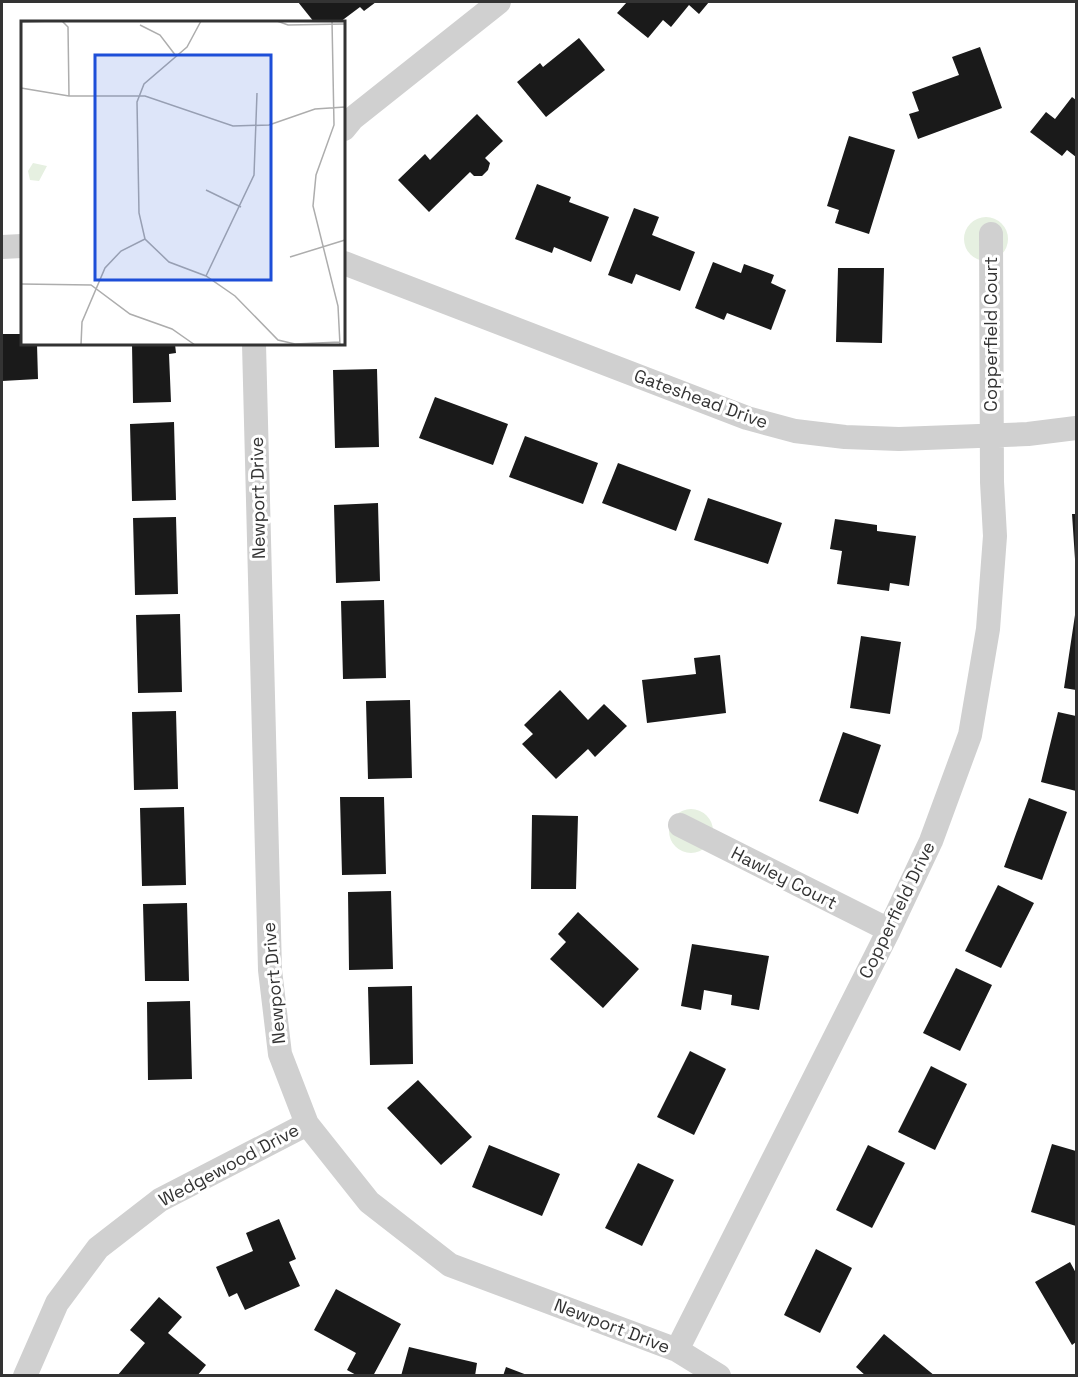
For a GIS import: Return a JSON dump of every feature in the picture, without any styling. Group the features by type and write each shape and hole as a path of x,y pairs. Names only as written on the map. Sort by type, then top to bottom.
{"street":[{"path":"345,128 353,118 494,3"},
{"name":"Copperfield Court","path":"991,234 992,435"},
{"path":"2,247 21,246"},
{"name":"Gateshead Drive","path":"345,263 747,418 785,429 844,437 899,439 1028,434 1077,428"},
{"name":"Newport Drive","path":"254,345 270,970 280,1054 307,1125 369,1202 450,1265 677,1350 719,1376"},
{"name":"Copperfield Drive","path":"677,1350 889,930 931,841 970,735 988,629 995,536 992,435"},
{"name":"Hawley Court","path":"680,825 889,930"},
{"name":"Wedgewood Drive","path":"25,1376 57,1303 98,1248 160,1200 307,1125"}],"green space":[{"path":"986,217 995,218 1002,223 1007,230 1007,248 1002,255 995,260 986,261 977,260 970,255 965,248 964,239 965,230 970,223 977,218"},
{"path":"691,809 707,815 713,831 707,847 691,853 675,847 669,831 675,815"}],"building":[{"path":"298,2 376,2 364,11 360,7 341,21 313,21"},
{"path":"627,2 709,2 699,14 689,5 671,27 663,20 648,38 617,13"},
{"path":"579,38 605,70 546,117 517,82 540,63 543,67"},
{"path":"980,47 1002,108 918,139 909,114 919,111 912,92 959,75 952,57"},
{"path":"1072,97 1076,100 1076,157 1067,150 1062,156 1030,132 1046,112 1055,119"},
{"path":"477,114 503,141 485,158 490,163 488,170 482,176 474,176 470,172 429,212 398,180 425,154 430,160"},
{"path":"849,136 895,150 869,234 835,223 839,210 827,206"},
{"path":"537,184 571,197 569,202 609,217 591,262 554,247 552,253 515,239"},
{"path":"634,208 659,217 652,235 695,252 680,291 636,274 632,284 608,275"},
{"path":"713,262 741,273 744,264 774,275 771,283 786,290 771,330 727,313 724,320 695,308"},
{"path":"838,268 884,268 882,343 836,342"},
{"path":"2,334 21,334 21,345 37,345 38,379 2,381"},
{"path":"132,345 175,345 176,353 169,354 171,402 133,403"},
{"path":"377,369 379,447 335,448 333,370"},
{"path":"435,397 508,424 493,465 419,438"},
{"path":"174,422 176,500 132,501 130,424"},
{"path":"525,436 598,463 583,504 509,477"},
{"path":"618,463 691,490 676,531 602,503"},
{"path":"708,498 782,523 768,564 694,540"},
{"path":"378,503 380,581 336,583 334,505"},
{"path":"1072,514 1076,514 1076,559 1075,559"},
{"path":"176,517 178,594 135,595 133,518"},
{"path":"835,519 877,525 877,531 916,536 909,586 890,583 889,591 837,584 842,551 830,549"},
{"path":"384,600 386,678 343,679 341,601"},
{"path":"180,614 182,692 138,693 136,615"},
{"path":"1076,615 1076,690 1064,688"},
{"path":"861,636 901,642 890,714 850,708"},
{"path":"720,655 726,713 647,723 642,680 696,674 694,658"},
{"path":"560,690 588,720 604,704 627,726 595,757 588,749 556,779 522,744 533,734 524,725"},
{"path":"410,700 412,778 368,779 366,701"},
{"path":"176,711 178,789 134,790 132,712"},
{"path":"1058,712 1076,716 1076,791 1041,782"},
{"path":"843,732 881,745 858,814 819,801"},
{"path":"340,797 384,797 386,874 342,875"},
{"path":"1029,798 1067,812 1042,880 1004,867"},
{"path":"184,807 186,885 142,886 140,808"},
{"path":"532,815 578,816 576,889 531,889"},
{"path":"998,885 1034,903 1001,968 965,951"},
{"path":"391,891 393,969 349,970 348,892"},
{"path":"187,903 189,981 145,981 143,904"},
{"path":"578,912 639,969 603,1008 550,959 566,942 558,934"},
{"path":"692,944 769,956 759,1010 731,1005 732,995 704,990 701,1010 681,1006"},
{"path":"956,968 992,985 960,1051 923,1033"},
{"path":"412,986 413,1064 370,1065 368,987"},
{"path":"190,1001 192,1079 148,1080 147,1002"},
{"path":"690,1051 726,1069 694,1135 657,1117"},
{"path":"931,1066 967,1084 935,1150 898,1132"},
{"path":"418,1080 472,1137 441,1165 387,1108"},
{"path":"1052,1144 1076,1151 1076,1226 1031,1212"},
{"path":"489,1145 560,1174 542,1216 472,1187"},
{"path":"868,1145 905,1163 872,1228 836,1210"},
{"path":"638,1163 674,1180 642,1246 605,1228"},
{"path":"279,1219 296,1259 289,1262 300,1286 245,1310 237,1293 229,1297 216,1267 253,1251 246,1233"},
{"path":"816,1249 852,1268 820,1333 784,1315"},
{"path":"1070,1262 1076,1273 1076,1342 1072,1345 1035,1282"},
{"path":"336,1289 401,1324 373,1376 358,1376 347,1370 356,1353 314,1330"},
{"path":"159,1297 182,1317 168,1333 206,1365 197,1376 117,1376 145,1343 130,1330"},
{"path":"884,1334 935,1376 866,1376 856,1367"},
{"path":"409,1347 477,1363 475,1376 401,1376"},
{"path":"506,1367 527,1375 527,1376 503,1376"}]}
